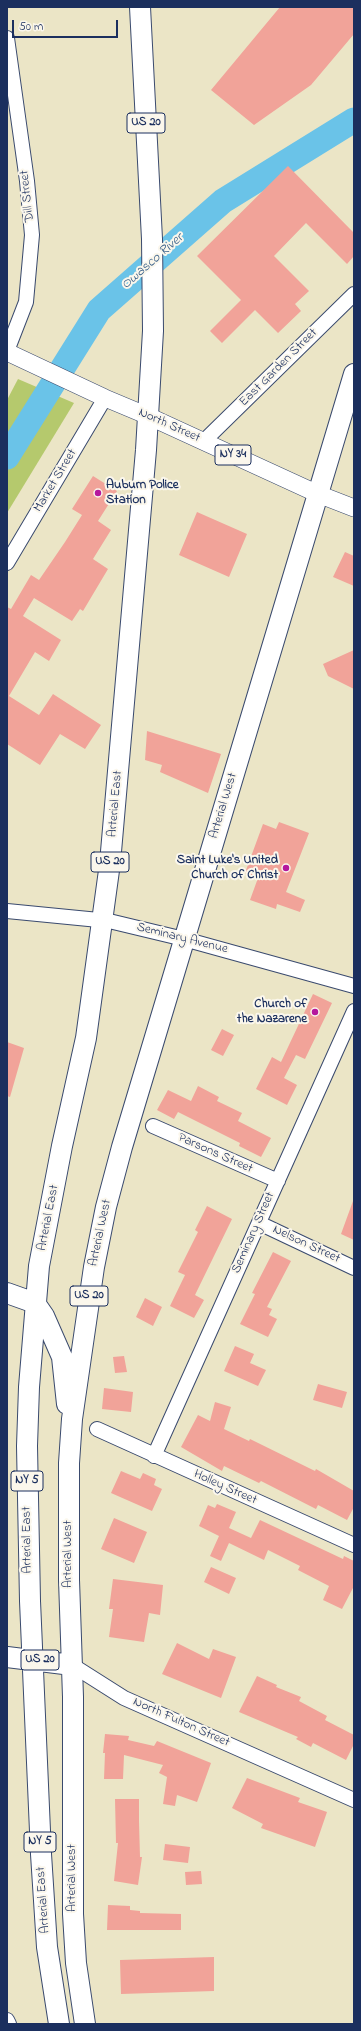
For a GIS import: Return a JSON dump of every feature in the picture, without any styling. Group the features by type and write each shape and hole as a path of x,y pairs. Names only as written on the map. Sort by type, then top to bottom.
{"highway":[{"name":"US 20","path":"140,7 152,239 151,278 153,331 148,416"},
{"name":"US 20","path":"318,494 354,374"},
{"name":"Arterial East","path":"59,2024 47,1947 41,1854 32,1660 26,1446 35,1303 40,1266 61,1154 86,1038 103,921 118,784 148,416"},
{"name":"Arterial West","path":"86,2024 76,1963 73,1914 72,1665 69,1580 69,1463 72,1419 94,1267 106,1208 124,1141 318,494"},
{"path":"7,1293 35,1303 44,1316 62,1357 66,1400 72,1419"},
{"name":"North Fulton Street","path":"7,1657 72,1665"}],"main road":[{"name":"North Street","path":"7,351 34,365 318,494 354,508"}],"street":[{"name":"Dill Street","path":"7,38 32,219 32,251 26,302 7,351"},
{"name":"East Garden Street","path":"204,441 354,294"},
{"name":"Market Street","path":"7,563 106,398"},
{"name":"Seminary Avenue","path":"7,911 109,921 184,939 354,986"},
{"name":"Seminary Street","path":"154,1456 354,1011"},
{"name":"Parsons Street","path":"153,1126 278,1181"},
{"name":"Nelson Street","path":"259,1223 354,1268"},
{"name":"Holley Street","path":"97,1429 354,1545"},
{"name":"North Fulton Street","path":"72,1665 124,1698 354,1800"},
{"path":"7,2020 9,2024"}],"green space":[{"path":"18,379 74,403 7,513 7,400"}],"building":[{"path":"280,7 354,7 354,34 311,85 254,125 211,90"},
{"path":"288,166 354,233 354,256 347,264 306,223 274,256 309,291 295,304 301,311 278,333 255,310 222,343 210,331 241,300 197,256"},
{"path":"93,476 117,491 98,521 111,530 93,559 108,569 83,611 80,609 72,621 34,598 23,616 61,640 49,661 35,652 9,696 39,715 53,694 101,725 85,749 60,734 40,765 7,744 7,607 11,609 31,575 39,580 65,542 82,515 72,509"},
{"path":"197,512 247,534 229,577 179,555"},
{"path":"345,552 354,556 354,586 333,577"},
{"path":"354,650 354,689 328,676 323,664"},
{"path":"147,731 221,754 208,793 160,772 162,765 145,760"},
{"path":"279,822 309,833 286,892 305,900 300,912 277,904 276,909 250,900 258,878 245,873 263,824 276,829"},
{"path":"313,994 332,1003 305,1059 296,1055 284,1078 297,1085 287,1105 256,1089 272,1057 281,1062"},
{"path":"222,1029 234,1035 223,1056 211,1050"},
{"path":"7,1042 24,1048 10,1097 7,1096"},
{"path":"198,1086 219,1097 217,1101 242,1113 238,1121 271,1138 261,1157 239,1146 240,1143 178,1112 174,1119 157,1110 168,1090 191,1101"},
{"path":"354,1201 354,1240 341,1234"},
{"path":"207,1206 232,1219 195,1295 204,1300 194,1318 170,1306 185,1275 178,1272 198,1232 195,1230"},
{"path":"273,1252 291,1261 267,1307 272,1309 269,1315 277,1319 268,1337 240,1324 255,1294 252,1293"},
{"path":"145,1298 162,1307 153,1326 136,1317"},
{"path":"235,1346 254,1354 250,1363 266,1370 258,1386 224,1371"},
{"path":"124,1356 127,1372 115,1373 113,1357"},
{"path":"318,1384 347,1392 342,1408 313,1400"},
{"path":"104,1388 133,1392 131,1412 102,1409"},
{"path":"215,1402 231,1407 224,1429 249,1441 250,1439 315,1471 316,1469 354,1491 354,1507 347,1520 318,1505 316,1509 261,1481 259,1483 224,1466 222,1471 181,1447 198,1415 210,1421"},
{"path":"121,1471 140,1479 143,1473 156,1479 154,1485 162,1489 152,1511 111,1493"},
{"path":"217,1504 236,1512 229,1528 251,1538 260,1520 343,1559 344,1556 354,1561 354,1586 342,1609 323,1600 329,1586 298,1570 300,1566 268,1550 264,1560 229,1543 221,1561 210,1556 219,1536 199,1526 208,1505 215,1508"},
{"path":"114,1518 147,1532 134,1563 101,1549"},
{"path":"211,1567 236,1578 229,1594 204,1582"},
{"path":"113,1579 163,1585 160,1615 149,1613 144,1642 109,1637 113,1609 109,1609"},
{"path":"177,1643 209,1659 213,1649 236,1657 221,1698 162,1674"},
{"path":"257,1676 277,1685 276,1687 301,1697 299,1701 327,1716 325,1720 354,1735 354,1744 346,1760 313,1743 311,1747 296,1739 298,1737 239,1712"},
{"path":"105,1734 129,1736 128,1740 154,1746 157,1741 211,1763 197,1802 177,1795 175,1806 163,1804 167,1777 159,1773 163,1765 124,1755 123,1779 104,1779 105,1753 103,1753"},
{"path":"247,1778 300,1798 298,1802 327,1812 315,1847 261,1828 263,1824 232,1808"},
{"path":"115,1799 139,1799 140,1857 142,1857 138,1885 114,1881 118,1843 116,1843"},
{"path":"165,1844 190,1847 188,1863 163,1860"},
{"path":"201,1871 202,1884 186,1885 185,1872"},
{"path":"108,1905 130,1906 130,1910 140,1911 140,1913 181,1914 181,1930 107,1930"},
{"path":"214,1957 214,1991 121,1994 120,1960"}],"waterway":[{"name":"Owasco River","path":"7,457 99,310 223,201 354,120"}],"place":[{"name":"Auburn Police Station","path":"98,493"},
{"name":"Saint Luke's United Church of Christ","path":"286,868"},
{"name":"Church of the Nazarene","path":"315,1012"}]}
